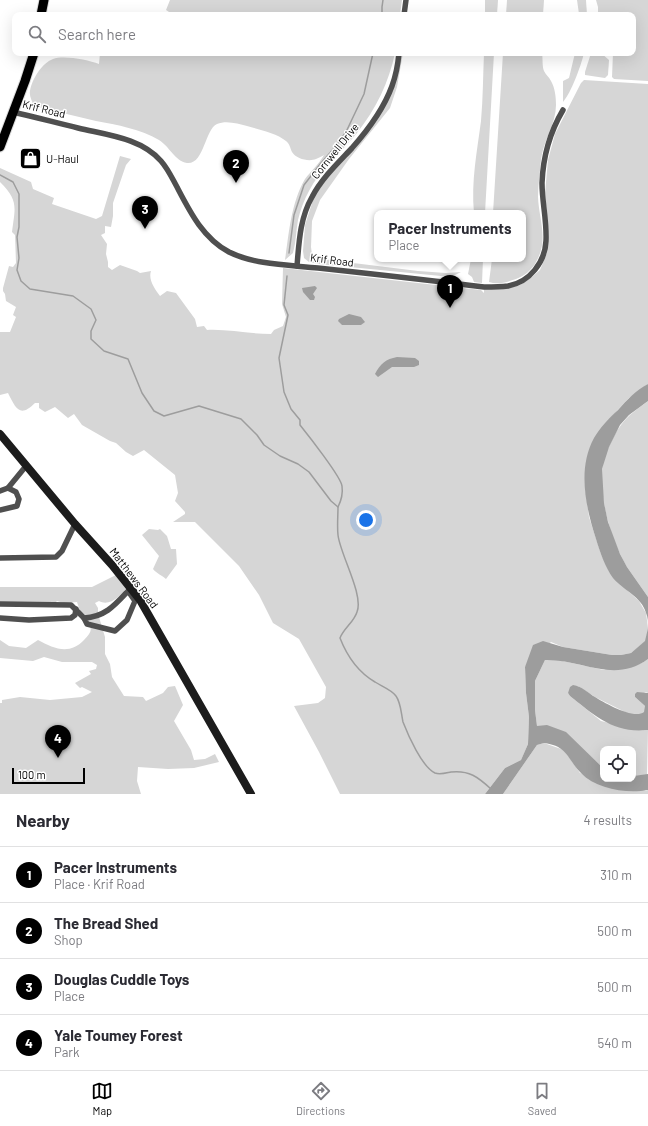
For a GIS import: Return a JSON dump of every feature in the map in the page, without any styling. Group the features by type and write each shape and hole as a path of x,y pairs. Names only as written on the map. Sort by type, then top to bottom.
{"main road":[{"path":"42,12 44,0"},
{"path":"0,146 14,112 33,56"}],"street":[{"path":"404,12 406,0"},
{"name":"Cornwell Drive","path":"297,266 304,213 312,197 326,176 354,146 378,114 392,86 399,56"},
{"name":"Krif Road","path":"14,112 119,138 147,148 167,169 193,217 212,239 227,250 247,259 484,287 509,286 529,277 537,267 545,248 546,233 542,196 546,148 563,110"},
{"name":"Matthews Road","path":"0,434 140,600 251,794"},
{"path":"0,491 8,488 26,466"},
{"path":"0,510 17,506 19,499 16,492 8,488"},
{"path":"0,558 56,557 62,551 76,524"},
{"path":"0,604 55,606 65,604 70,605 84,618 87,624 115,631 127,620 135,602 128,592 109,610 93,618 84,618"},
{"path":"0,618 29,620 71,618 75,615 76,610"}],"shaded area":[{"path":"170,0 402,0 400,12 169,12 166,10"},
{"path":"485,0 498,0 497,12 485,12"},
{"path":"507,0 544,0 543,12 506,12"},
{"path":"577,0 586,0 587,12 579,12"},
{"path":"596,0 648,0 648,81 614,79 612,77 613,56 636,56 636,12 598,12"},
{"path":"100,56 394,56 385,85 376,105 357,133 319,175 309,191 297,224 293,253 285,260 291,218 300,188 305,179 324,155 313,160 303,159 296,156 292,152 287,142 278,136 247,126 225,122 217,124 213,127 201,153 193,162 187,163 179,159 159,140 137,130 34,106 30,95 31,86 38,72 49,61 58,58 69,58 99,64"},
{"path":"400,56 402,56 397,87 390,108 349,159 320,200 312,221 312,255 318,258 337,261 418,271 446,273 461,272 455,275 441,276 319,264 309,262 304,258 303,251 305,225 314,197 327,178 362,137 387,99"},
{"path":"484,56 494,56 485,210 474,210 474,178 483,95"},
{"path":"503,56 542,56 543,69 553,87 556,105 554,119 544,146 541,160 538,197 543,238 542,246 540,254 530,270 519,278 502,283 489,282 492,262 526,262 526,210 493,210"},
{"path":"574,56 583,56 575,79 563,102 563,81 569,78"},
{"path":"590,56 604,56 609,60 608,75 605,78 585,75"},
{"path":"584,80 648,84 648,384 629,398 611,417 586,465 585,487 589,517 601,554 609,571 614,578 639,601 646,613 648,628 646,641 631,653 621,655 612,655 563,647 551,642 525,667 529,717 528,744 521,760 505,768 485,794 340,794 294,706 318,703 325,698 326,687 299,639 273,623 259,595 239,566 195,522 173,522 185,514 185,512 175,501 178,493 175,475 144,450 133,456 126,452 116,443 82,425 74,414 68,418 55,407 45,412 39,408 39,403 35,403 30,408 22,411 16,407 8,393 0,395 0,332 10,332 16,317 13,315 16,307 6,301 3,288 9,266 13,267 16,263 15,235 12,232 15,210 10,194 0,182 0,168 31,182 33,189 54,198 52,204 96,219 102,216 120,156 131,159 126,165 113,203 111,227 105,226 105,233 101,235 107,244 106,254 108,267 112,270 120,265 140,273 151,271 151,281 160,296 167,291 176,293 195,319 197,327 204,326 207,330 271,334 274,330 283,326 286,317 282,304 283,268 481,290 484,293 484,288 509,288 520,285 532,277 540,270 547,253 549,237 545,193 548,160 555,134 581,83"},
{"path":"470,262 483,262 482,283 474,282 472,277 468,274"},
{"path":"315,286 317,288 313,294 315,297 314,300 310,300 303,292 302,288"},
{"path":"349,314 361,317 365,322 361,325 342,325 338,321"},
{"path":"397,357 415,358 419,361 419,365 414,367 392,367 378,377 375,374 384,362"},
{"path":"648,384 648,401 629,415 620,425 609,447 602,469 604,503 608,522 620,554 627,567 648,597 648,619 641,602 613,578 603,559 589,514 585,488 586,462 589,450 596,434 628,399"},
{"path":"648,401 648,597 627,567 616,545 605,508 602,470 604,459 609,447 621,425 627,418"},
{"path":"149,529 160,529 167,536 171,549 176,549 177,564 166,579 153,569 159,556 142,535"},
{"path":"116,575 127,588 118,597 111,601 99,601 95,603 98,608 98,613 87,616 80,611 77,602 64,603 57,601 54,604 0,603 0,587 92,587"},
{"path":"99,617 105,637 105,654 110,664 112,677 124,696 143,697 146,701 163,693 168,687 175,686 183,705 174,721 191,750 194,760 205,759 215,754 219,762 194,768 168,769 138,767 137,781 141,794 0,794 0,703 2,703 2,700 20,697 50,700 82,697 92,692 82,687 80,688 75,683 91,674 89,671 96,669 97,665 92,662 62,662 44,657 33,661 0,658 0,640 9,646 26,648 38,640 56,648 73,648 79,645 89,635 91,629 88,620"},
{"path":"648,628 648,659 623,670 610,670 545,660 535,681 535,710 537,726 547,725 566,732 600,765 600,782 636,782 636,776 648,774 648,790 622,791 595,783 576,768 563,750 544,743 537,745 503,794 485,794 505,768 521,760 528,744 529,717 525,667 533,645 543,641 563,647 612,655 621,655 631,653 645,641"},
{"path":"648,659 648,693 646,692 635,697 645,706 645,712 642,714 629,714 595,697 578,686 568,693 601,721 643,731 648,730 647,775 636,776 636,746 600,746 600,765 589,755 537,726 535,710 535,681 545,660 558,660 604,670 642,663"},
{"path":"573,685 582,688 595,697 620,710 634,714 644,712 645,706 635,697 635,694 637,692 648,693 648,730 625,729 605,722 570,696 568,693 570,687"},
{"path":"544,743 564,750 580,773 600,778 600,782 613,782 646,791 648,790 648,794 503,794 537,745"}],"waterway":[{"path":"382,12 383,0"},
{"path":"289,253 294,215 304,185 346,132 364,94 372,56"},
{"path":"0,175 13,182 19,194 19,227 17,237 19,258 17,270 21,281 30,289 73,296 91,309 96,320 91,331 91,339 104,351 128,359 142,393 154,411 164,416 199,406 241,419 257,435 264,445 280,456 298,464 309,472 331,501 338,507 338,535 355,585 358,605 356,616 340,638 346,651 363,673 396,696 408,735 420,758 430,770 439,774 451,772 468,773 482,781 491,789"},
{"path":"287,276 284,305 288,315 279,358 284,392 291,409 300,420 300,425 324,456 340,481 342,491 341,500 338,507"}],"place":[{"name":"U-Haul","path":"30,159"},
{"name":"The Bread Shed","path":"236,183"},
{"name":"Douglas Cuddle Toys","path":"145,229"},
{"name":"Pacer Instruments","path":"450,308"},
{"name":"Yale Toumey Forest","path":"58,758"}]}
